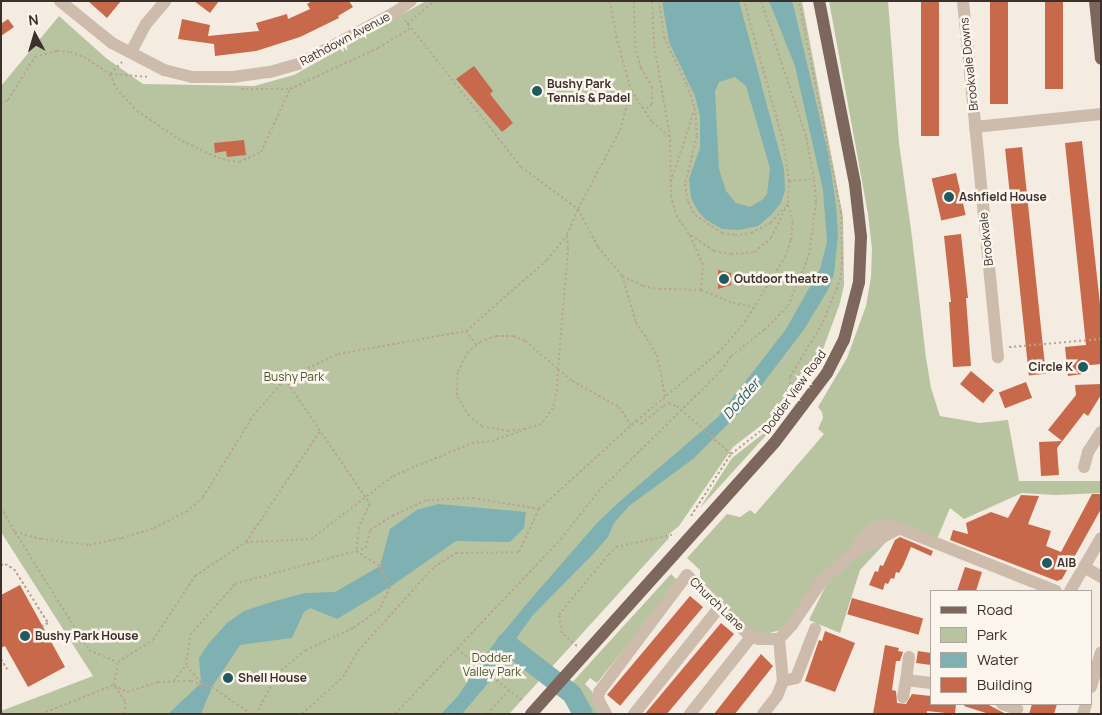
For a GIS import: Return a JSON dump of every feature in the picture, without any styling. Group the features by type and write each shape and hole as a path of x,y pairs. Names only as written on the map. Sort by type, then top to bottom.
{"main road":[{"name":"Dodder View Road","path":"531,714 775,442 827,373 844,340 859,282 861,237 853,176 819,1"},
{"path":"1095,1 1101,59"}],"street":[{"name":"Rathdown Avenue","path":"60,1 103,37 164,70 192,77 233,77 270,72 302,63 398,11 410,1"},
{"path":"131,52 146,24 165,1"},
{"name":"Brookvale Downs","path":"963,1 975,126"},
{"path":"975,126 1101,114"},
{"name":"Brookvale","path":"975,126 998,357"},
{"path":"1084,467 1088,452 1101,432"},
{"path":"764,714 777,696 783,681 779,639 792,625 821,582 854,552 865,535 873,528 889,525 1053,590"},
{"path":"1071,590 1101,538"},
{"path":"1084,567 1101,578"},
{"name":"Church Lane","path":"606,714 598,699 599,692 687,574 719,608 751,637 779,639"},
{"path":"634,714 719,608"},
{"path":"783,681 796,678 815,629"},
{"path":"690,714 751,637"},
{"path":"1092,684 1101,652"},
{"path":"903,696 909,657"},
{"path":"906,680 930,683"},
{"path":"1005,705 1017,709"}],"path":[{"path":"407,24 434,1"},
{"path":"610,1 616,36 631,90 646,109 652,122 670,137"},
{"path":"634,1 635,46 641,68 652,87 652,104 646,109"},
{"path":"652,1 654,44 670,137 671,197 677,217 689,234 703,265 701,290"},
{"path":"659,1 664,37 687,85 695,108 697,136 686,184 688,202 695,215 722,233 751,233 771,223 788,203"},
{"path":"302,714 343,677 358,651 434,567 456,553 519,552 539,509 631,425 718,353 745,322 785,257 791,240 792,222 788,203 789,181 787,161 772,96 744,1"},
{"path":"395,714 561,539 598,492 721,371 731,356 764,330 788,306 809,255 816,202 814,179 806,136 761,1"},
{"path":"795,403 791,402 790,377 823,322 840,280 842,264 840,212 799,1"},
{"path":"398,11 521,167 578,209 598,248 622,276 636,322 657,355 665,396"},
{"path":"1,104 8,100 35,58 58,50 84,57 110,74 116,88 137,111 182,141 218,158 239,162 261,152 290,89 378,48 410,28"},
{"path":"110,74 131,52"},
{"path":"15,532 41,539 89,544 122,538 154,528 186,512 203,497 253,416 285,379 338,354 466,331 546,260 567,235 578,209 620,130 631,90"},
{"path":"670,184 695,108"},
{"path":"789,181 814,179"},
{"path":"689,234 714,251 731,254 754,252 771,238 788,203"},
{"path":"246,542 311,539 393,476 472,443 492,441 541,424 553,408 558,388 568,248 567,235"},
{"path":"622,276 643,286 659,289 701,290 733,303 754,307"},
{"path":"466,331 476,345"},
{"path":"525,429 496,430 482,426 469,416 457,395 458,372 467,352 476,345 496,336 513,336 525,341 538,350 546,360 572,381 619,407 631,425"},
{"path":"1009,347 1101,339"},
{"path":"285,379 370,504 359,527 356,551"},
{"path":"636,421 641,424 663,406 669,404 677,406 732,454"},
{"path":"691,521 689,519 732,454 782,413"},
{"path":"125,714 125,701 114,685 118,662 153,640 195,576 246,542 320,431"},
{"path":"174,682 186,665 190,636 235,584 366,548 370,530 392,516 427,500 473,498 539,509"},
{"path":"1,507 89,650 118,662"},
{"path":"576,646 562,633 559,615 608,555 616,547 675,534 680,529"},
{"path":"256,714 278,673 306,650 353,628 380,609 390,587 380,566 356,551"},
{"path":"1,565 5,564 14,569 48,623 42,626"},
{"path":"457,650 523,701"},
{"path":"1,658 7,669"},
{"path":"186,665 201,683"},
{"path":"41,714 114,685 128,692 158,682 191,680 212,687 251,714"},
{"path":"488,714 509,690"}],"green space":[{"name":"Bushy Park","path":"426,1 802,1 843,217 844,285 840,303 822,352 792,398 785,397 776,414 733,447 679,526 669,534 669,538 509,714 1,714 1,711 93,676 1,532 1,86 59,16 106,58 143,84 254,86 294,75"},
{"path":"829,1 888,1 899,143 926,358 931,388 940,416 980,423 1008,420 1019,481 1101,481 1101,493 1055,495 1022,493 964,519 950,508 937,539 902,525 860,570 840,633 809,620 827,583 784,629 762,635 753,632 700,579 700,570 687,558 727,514 740,517 750,510 755,514 824,434 818,429 823,418 822,412 818,407 847,358 866,306 871,277 872,249 868,214"},
{"path":"778,422 740,464 700,508 732,458"},
{"path":"671,574 678,581 597,683 590,678 585,684 591,690 603,714 587,714 581,701 568,687"}],"water":[{"path":"662,1 739,1 784,169 785,190 781,203 758,226 739,230 722,229 705,219 691,198 689,179 700,148 700,116 695,96 669,42","holes":["735,77 746,86 770,168 767,194 762,200 750,207 736,203 726,191 719,169 715,91 719,82"]},
{"name":"Dodder","path":"769,1 791,1 793,4 829,157 838,235 834,274 829,288 805,328 746,406 693,459 629,506 614,523 608,537 594,553 533,615 505,654 489,682 462,714 441,714 458,696 489,650 524,607 596,524 718,417 786,329 820,269 827,242 823,190 795,66"},
{"path":"438,504 526,512 524,528 510,542 456,541 390,587 337,619 310,608 304,612 292,638 240,645 212,687 201,714 168,714 201,683 199,658 209,643 227,623 244,611 268,603 305,593 335,592 380,566 390,529 417,510"}],"building":[{"path":"88,1 121,1 107,18"},
{"path":"194,1 219,1 210,13"},
{"path":"312,1 349,1 353,7 338,16 339,18 300,37 256,51 215,56 214,44 178,39 182,19 210,25 208,36 259,31 256,23 287,14 288,19 310,9 307,4"},
{"path":"921,1 939,1 939,136 921,136"},
{"path":"990,1 1008,1 1008,104 990,104"},
{"path":"1045,1 1063,1 1063,89 1045,89"},
{"path":"8,19 14,27 1,36 1,24"},
{"path":"474,66 493,91 490,94 513,123 502,132 456,79"},
{"path":"244,140 246,155 227,157 226,151 215,153 214,143"},
{"path":"1082,141 1101,313 1101,364 1081,366 1082,374 1068,376 1065,347 1086,345 1065,143"},
{"path":"1022,147 1046,374 1029,376 1005,149"},
{"name":"Ashfield House","path":"956,173 966,215 941,221 932,179"},
{"path":"961,234 968,298 966,298 971,366 953,367 949,302 951,302 944,236"},
{"name":"Outdoor theatre","path":"718,270 731,273 731,285 718,289"},
{"path":"971,371 994,390 983,403 960,384"},
{"path":"1026,382 1032,398 1005,408 999,392"},
{"path":"1101,384 1101,395 1088,416 1084,413 1057,448 1059,475 1041,476 1039,442 1062,441 1048,430 1076,395 1075,385"},
{"path":"1092,494 1101,494 1101,509 1062,579 1057,581 950,540 953,530 968,534 966,523 991,512 1008,518 1021,495 1039,496 1028,524 1051,531 1046,546 1061,552"},
{"path":"900,537 933,551 931,556 911,547 899,573 896,572 894,579 891,578 888,584 885,583 883,590 869,585 875,571 878,572 880,565 883,566 895,540"},
{"path":"965,567 982,572 976,590 957,590"},
{"name":"Bushy Park House","path":"20,585 65,667 28,687 5,646 1,648 1,595"},
{"path":"690,596 703,607 620,706 607,695"},
{"path":"852,598 923,618 918,635 847,614"},
{"path":"721,623 734,634 667,714 645,713"},
{"path":"825,631 855,643 835,692 805,681 819,640 822,641"},
{"path":"885,645 899,648 898,651 903,652 900,661 896,661 892,690 896,691 897,703 906,704 912,694 930,696 930,705 956,705 955,714 927,711 927,714 873,714"},
{"path":"918,651 930,653 930,665 916,663"},
{"path":"761,654 773,666 735,714 714,714"},
{"path":"989,705 1006,714 989,714 964,706"},
{"path":"1032,705 1057,705 1054,714 1029,714"}],"waterway":[{"path":"506,643 572,694 583,714"}],"place":[{"name":"Bushy Park Tennis & Padel","path":"537,91"},
{"name":"Ashfield House","path":"949,197"},
{"name":"Outdoor theatre","path":"724,279"},
{"name":"Circle K","path":"1083,367"},
{"name":"AIB","path":"1047,563"},
{"name":"Bushy Park House","path":"25,636"},
{"name":"Shell House","path":"228,678"}],"park label":[{"name":"Dodder Valley Park","path":"492,665"}]}
